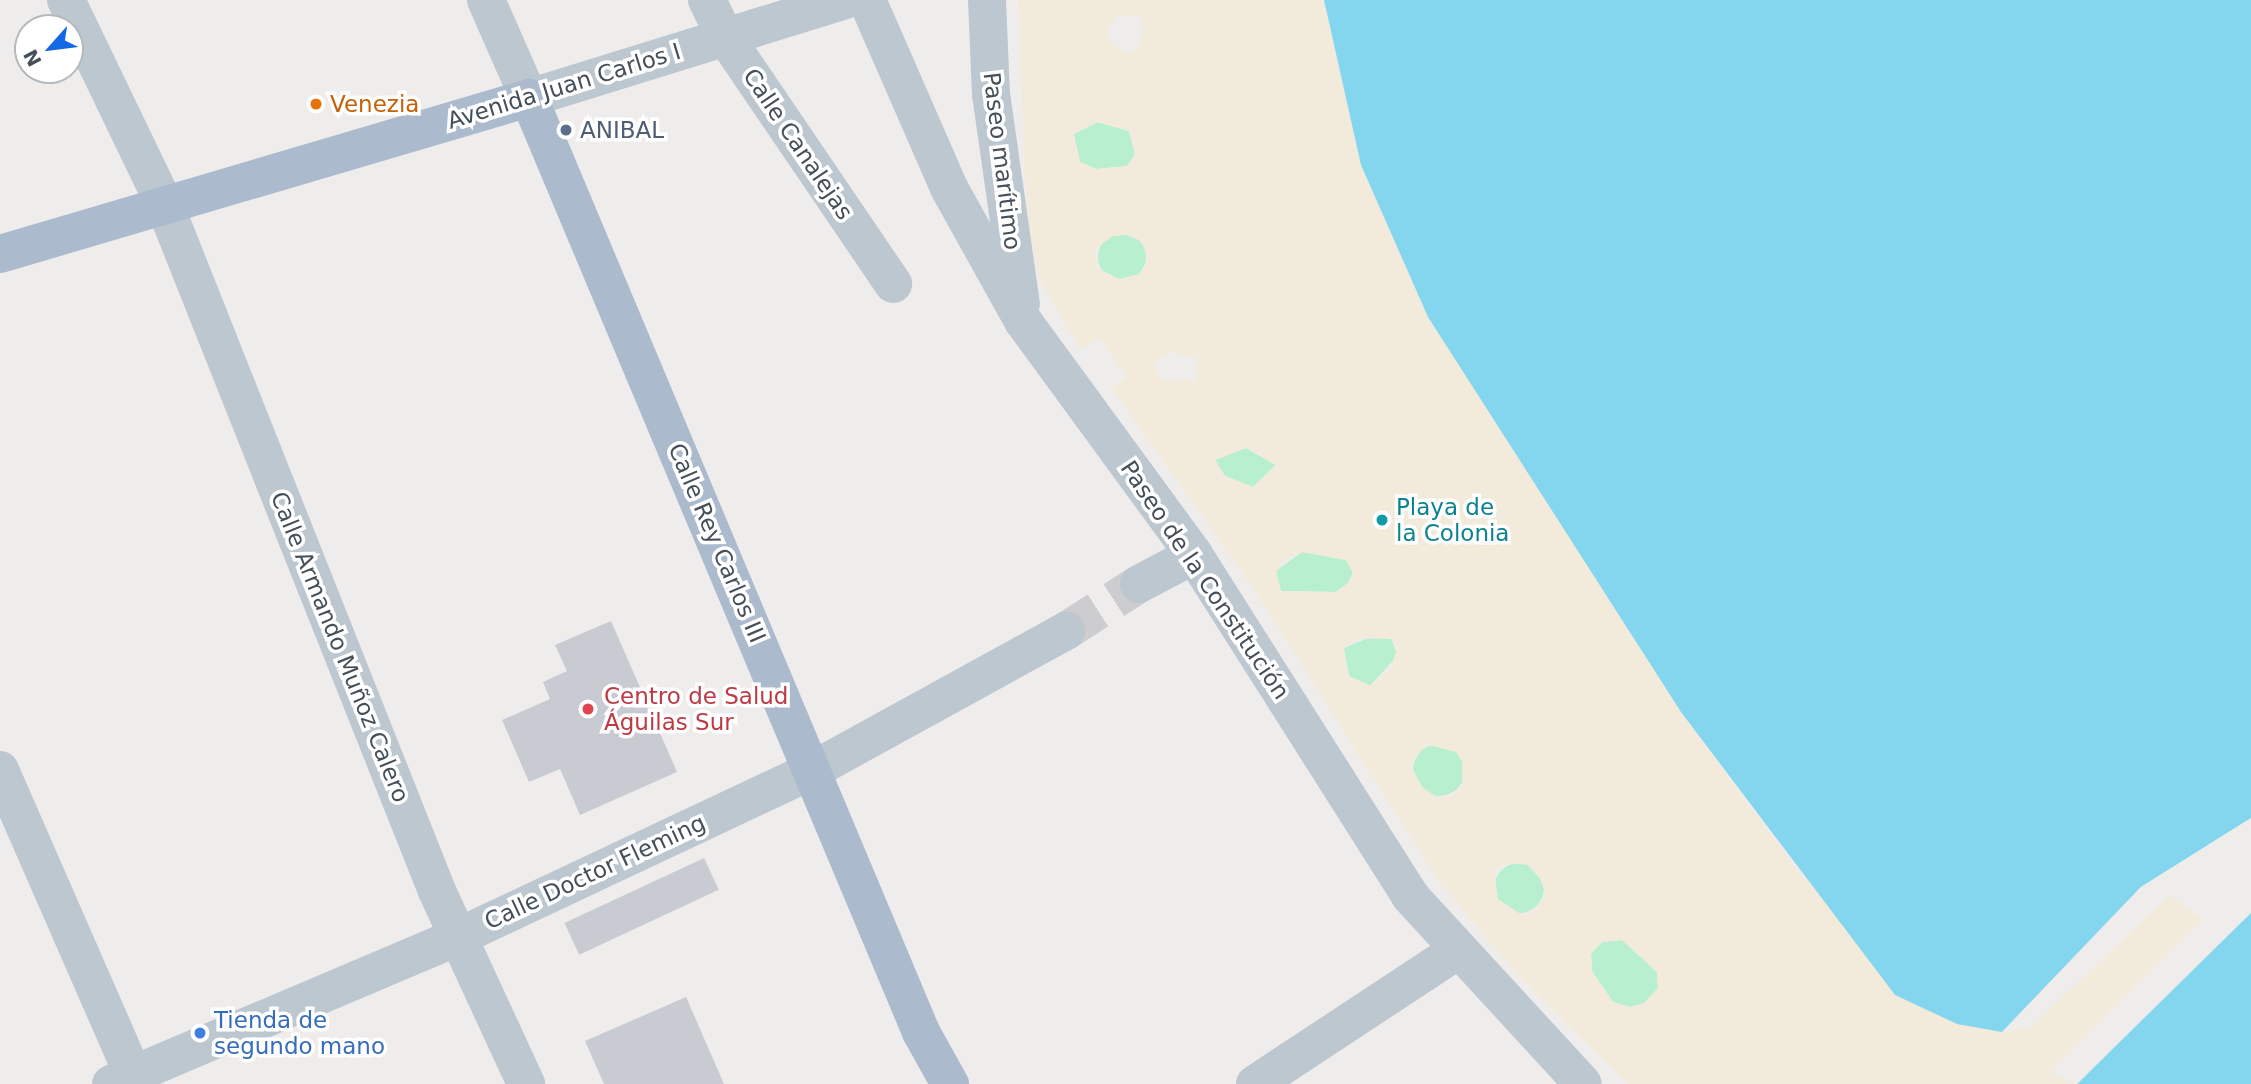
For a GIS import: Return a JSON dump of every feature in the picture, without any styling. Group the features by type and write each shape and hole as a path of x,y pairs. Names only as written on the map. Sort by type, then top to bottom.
{"main road":[{"name":"Avenida Juan Carlos I","path":"0,254 529,98"},
{"name":"Calle Rey Carlos III","path":"529,98 921,1032 950,1084"}],"street":[{"name":"Calle Armando Muñoz Calero","path":"66,0 165,206 458,937 526,1084"},
{"name":"Calle Rey Carlos III","path":"486,0 529,98"},
{"name":"Calle Canalejas","path":"707,0 724,35 893,284"},
{"name":"Avenida Juan Carlos I","path":"529,98 724,35 845,0"},
{"name":"Paseo de la Constitución","path":"867,0 949,188 1023,321 1194,555 1410,896 1457,951 1579,1082"},
{"name":"Paseo marítimo","path":"987,0 991,94 1023,321"},
{"path":"1139,584 1194,555"},
{"name":"Calle Doctor Fleming","path":"127,1081 458,937 813,770 1066,631"},
{"path":"0,770 127,1081"},
{"path":"1255,1084 1457,951"}],"green space":[{"path":"1097,122 1129,131 1135,155 1127,166 1096,169 1080,162 1073,134"},
{"path":"1122,233 1139,240 1146,257 1139,274 1122,281 1105,274 1098,257 1105,240"},
{"path":"1246,448 1276,465 1253,487 1225,476 1215,460"},
{"path":"1302,552 1346,560 1353,573 1348,583 1336,592 1281,591 1276,571"},
{"path":"1373,636 1391,639 1398,655 1370,686 1349,676 1344,648"},
{"path":"1439,744 1449,746 1457,752 1463,760 1463,780 1457,788 1449,794 1439,796 1429,794 1421,788 1415,780 1413,770 1415,760 1421,752 1429,746"},
{"path":"1519,863 1537,870 1544,888 1537,906 1519,913 1501,906 1494,888 1501,870"},
{"path":"1622,940 1657,972 1658,988 1645,1003 1630,1007 1613,1002 1592,971 1591,954 1602,942"}],"sand":[{"name":"Playa de la Colonia","path":"1018,0 1324,0 1361,165 1428,317 1681,712 1802,877 2002,1032 2031,1027 2170,895 2203,920 2050,1072 2077,1084 1628,1084 1524,982 1439,882 1252,586 1112,389 1126,377 1100,338 1080,349 1040,281 1027,221","holes":["1118,15 1140,17 1143,24 1141,44 1128,54 1111,43 1107,31","1098,122 1129,131 1135,154 1127,166 1096,169 1080,162 1074,134","1127,235 1141,241 1149,258 1139,274 1119,279 1098,268 1094,250 1113,236","1169,352 1197,358 1196,381 1162,380 1154,365","1246,448 1276,465 1253,487 1225,476 1215,460","1303,552 1346,560 1353,573 1348,583 1336,592 1281,591 1276,571 1284,559","1358,638 1391,639 1398,646 1390,669 1371,686 1349,676 1344,648","1425,744 1456,752 1462,762 1462,786 1451,796 1438,798 1422,787 1411,766","1508,863 1528,865 1540,879 1546,895 1536,910 1522,915 1498,899 1494,870","1622,940 1657,972 1658,988 1644,1003 1630,1007 1613,1002 1592,971 1591,954 1602,942"]}],"water":[{"path":"1324,0 2251,0 2251,818 2141,887 2002,1032 1957,1024 1895,995 1681,712 1428,317 1361,165"},
{"path":"2251,913 2251,1084 2077,1084 2078,1083"}],"pier":[{"path":"2251,818 2143,889 2002,1032 2141,887"},
{"path":"2251,909 2078,1083 2075,1081 2249,910"}],"building":[{"name":"Centro de Salud Águilas Sur","path":"611,621 677,772 580,815 560,769 529,782 502,720 550,699 543,682 567,671 555,645"},
{"path":"704,858 719,890 579,955 564,923"},
{"path":"686,997 724,1084 604,1084 585,1041"}],"tunnel":[{"path":"1066,631 1139,584"}],"place":[{"name":"Venezia","path":"316,104"},
{"name":"ANIBAL","path":"566,130"},
{"name":"Playa de la Colonia","path":"1382,520"},
{"name":"Centro de Salud Águilas Sur","path":"588,709"},
{"name":"Tienda de segundo mano","path":"200,1033"}]}
